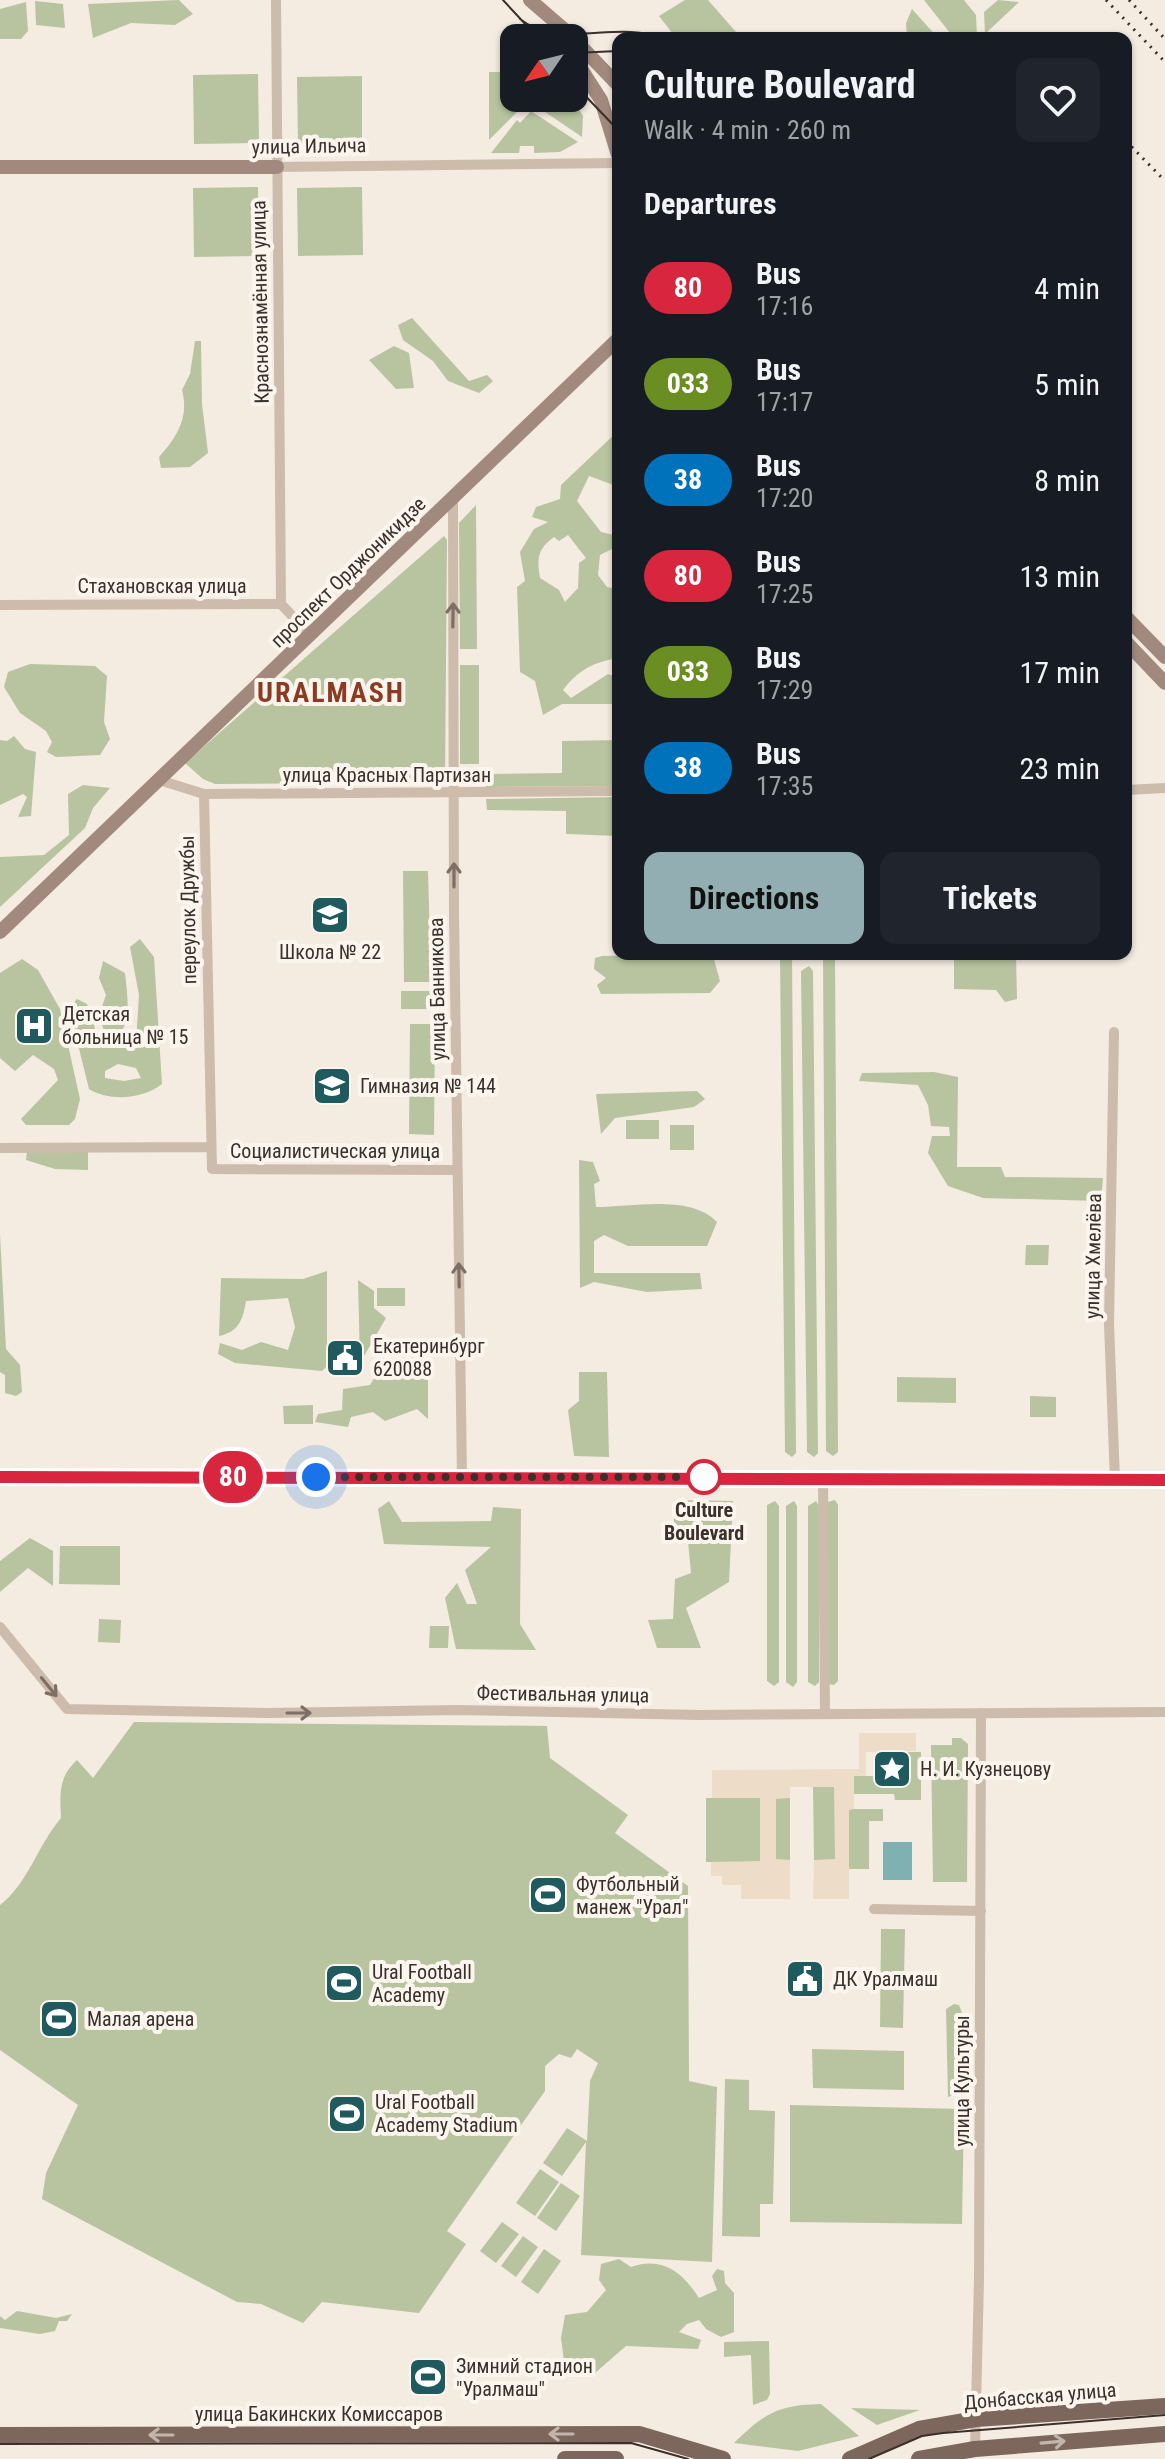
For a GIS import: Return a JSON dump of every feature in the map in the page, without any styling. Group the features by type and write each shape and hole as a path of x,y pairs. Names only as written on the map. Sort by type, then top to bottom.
{"main road":[{"path":"530,0 548,24"},
{"path":"530,0 558,24"},
{"path":"588,53 612,79"},
{"path":"588,80 601,100 612,136"},
{"name":"улица Ильича","path":"0,167 277,167"},
{"name":"проспект Орджоникидзе","path":"0,932 612,345"},
{"path":"1132,623 1165,657"},
{"path":"1132,648 1163,676"},
{"path":"0,1477 1165,1480"},
{"name":"Донбасская улица","path":"850,2459 919,2429 976,2419 1165,2406"},
{"name":"улица Бакинских Комиссаров","path":"0,2435 639,2434 723,2459"},
{"path":"924,2457 975,2449 1165,2434"},
{"path":"565,2459 614,2459"}],"street":[{"name":"Краснознамённая улица","path":"276,0 281,604"},
{"name":"улица Ильича","path":"277,167 612,163"},
{"name":"улица Банникова","path":"453,500 453,792 462,1477"},
{"name":"Стахановская улица","path":"0,605 281,604"},
{"path":"281,604 311,636"},
{"name":"улица Красных Партизан","path":"159,780 204,794 612,791"},
{"path":"1132,790 1165,788"},
{"name":"переулок Дружбы","path":"204,794 212,1169"},
{"name":"улица Хмелёва","path":"1114,1032 1109,1324 1115,1481"},
{"name":"Социалистическая улица","path":"0,1148 211,1147"},
{"name":"Социалистическая улица","path":"212,1169 457,1170"},
{"path":"823,1477 825,1714"},
{"name":"Фестивальная улица","path":"0,1627 67,1709 237,1713 458,1710 699,1715 1165,1712"},
{"name":"улица Культуры","path":"975,2449 981,1713"},
{"path":"874,1909 981,1911"}],"green space":[{"path":"179,0 193,14 175,25 131,23 93,38 88,4"},
{"path":"685,0 708,0 736,32 671,32 659,16"},
{"path":"924,0 964,0 976,15 977,32 949,32"},
{"path":"998,0 1019,2 987,32 984,12"},
{"path":"35,1 63,4 65,28 36,25"},
{"path":"26,2 28,31 21,39 0,39 0,9"},
{"path":"912,9 933,32 907,32 906,23"},
{"path":"489,72 500,72 500,112 517,112 489,140"},
{"path":"258,74 259,143 194,144 193,75"},
{"path":"362,76 362,145 298,145 297,77"},
{"path":"533,112 578,142 560,152 534,153 534,146 520,146 519,153 491,153 517,120 520,123"},
{"path":"545,112 581,112 582,137"},
{"path":"258,187 259,256 194,257 193,188"},
{"path":"362,187 363,255 298,256 297,188"},
{"path":"412,318 469,381 487,375 493,381 479,393 448,381 433,361 403,340 398,325"},
{"path":"195,341 201,341 202,404 208,453 190,467 161,468 159,457 172,441 183,418 182,390 190,374"},
{"path":"394,346 409,353 414,388 396,389 369,360"},
{"path":"612,437 612,485 589,476 577,501 601,532 612,535 612,549 600,555 598,575 607,587 612,588 612,659 587,668 563,690 571,698 608,674 612,676 612,704 562,704 543,715 535,681 520,672 517,587 525,581 520,552 534,529 548,522 532,517 536,507 560,499 561,485","holes":["568,535 586,558 579,563 578,588 565,602 559,590 540,578 540,555 554,537 559,541"]},
{"path":"476,505 477,649 460,649 459,523"},
{"path":"444,536 447,540 445,782 215,784 203,779 185,763"},
{"path":"30,664 95,666 107,676 104,722 110,739 100,755 56,757 47,752 52,742 46,731 20,713 4,687 8,672"},
{"path":"460,665 479,665 479,764 460,764"},
{"path":"14,736 25,749 36,752 31,816 18,817 27,797 23,794 0,805 0,740 7,741"},
{"path":"612,740 612,786 486,787 485,774 562,773 562,741"},
{"path":"83,785 110,788 93,808 85,828 0,907 0,857 44,855 69,835 68,794"},
{"path":"612,797 612,836 566,834 566,811 487,810 486,799"},
{"path":"403,871 428,871 431,982 404,982"},
{"path":"140,939 154,957 162,1084 136,1096 107,1096 89,1089 69,1008 77,999 87,1004 98,1038 115,1048 136,1042 139,995 130,947","holes":["118,1064 136,1068 141,1078 124,1081 105,1078 105,1071"]},
{"path":"612,956 612,960 714,960 720,981 710,993 601,994 597,985 606,978 594,969 595,958"},
{"name":"Детская больница № 15","path":"22,959 38,970 60,1009 80,1099 75,1119 69,1125 26,1125 21,1119 58,1080 54,1069 33,1055 15,1071 0,1058 0,973"},
{"path":"780,960 792,960 796,1453 792,1457 785,1452"},
{"path":"823,960 835,960 838,1452 833,1456 826,1451"},
{"path":"954,960 1016,960 1017,999 1005,1002 996,990 954,989"},
{"path":"103,961 125,973 127,1014 119,1035 104,1031 99,1015 106,995 99,978"},
{"path":"809,966 813,971 818,1453 814,1457 807,1452 801,971"},
{"path":"401,991 431,991 431,1009 401,1009"},
{"path":"410,1024 435,1024 434,1135 409,1134"},
{"path":"934,1072 958,1077 957,1167 1001,1167 1005,1177 1103,1178 1101,1201 983,1198 948,1186 928,1153 932,1136 950,1136 949,1127 931,1126 928,1105 918,1085 859,1081 862,1073"},
{"path":"697,1091 705,1099 694,1107 615,1118 601,1134 596,1094"},
{"path":"626,1120 659,1120 659,1139 626,1139"},
{"path":"670,1125 694,1125 694,1150 670,1150"},
{"path":"27,1151 88,1151 88,1170 55,1169 26,1160"},
{"path":"579,1160 593,1162 600,1181 594,1184 596,1207 677,1205 706,1213 717,1222 707,1246 628,1246 604,1235 594,1241 594,1273 700,1273 702,1289 647,1292 594,1282 580,1288"},
{"path":"0,1234 6,1349 20,1365 22,1392 16,1396 5,1393 5,1375 0,1372"},
{"path":"1026,1245 1049,1245 1048,1265 1025,1265"},
{"path":"327,1271 327,1366 322,1371 235,1363 218,1354 220,1343 242,1350 261,1342 288,1350 295,1327 288,1298 246,1301 239,1324 219,1336 221,1278 303,1279"},
{"path":"358,1280 374,1291 374,1308 386,1318 360,1363"},
{"path":"377,1288 405,1288 405,1306 377,1306"},
{"path":"379,1370 428,1377 428,1419 417,1409 385,1421 373,1412 351,1417 348,1427 315,1422 318,1414 342,1410 343,1389 370,1385"},
{"path":"579,1372 607,1372 609,1457 574,1456 568,1410 579,1401"},
{"path":"897,1377 956,1378 956,1403 897,1402"},
{"path":"1030,1396 1056,1397 1056,1417 1030,1417"},
{"path":"313,1405 313,1424 284,1424 283,1406"},
{"path":"674,1500 733,1501 729,1582 686,1608 701,1648 657,1648 648,1620 673,1619 675,1579 691,1573 688,1541 674,1539"},
{"path":"835,1500 838,1505 838,1681 834,1685 828,1684 828,1502"},
{"path":"389,1501 402,1522 491,1521 493,1507 521,1509 520,1624 536,1650 456,1649 445,1598 457,1583 467,1604 477,1604 465,1570 491,1547 384,1544 378,1509"},
{"path":"775,1501 779,1506 779,1682 774,1686 767,1681 767,1505"},
{"path":"794,1501 797,1506 797,1682 793,1687 786,1682 786,1506"},
{"path":"816,1501 819,1506 819,1682 815,1686 808,1682 808,1506"},
{"path":"30,1538 53,1551 53,1586 28,1568 0,1592 0,1561"},
{"path":"60,1546 120,1546 120,1585 59,1584"},
{"path":"99,1619 121,1620 120,1643 98,1642"},
{"path":"430,1626 449,1626 448,1648 429,1648"},
{"name":"Ural Football Academy","path":"134,1722 547,1726 550,1758 628,1815 615,1833 688,1886 689,2081 717,2087 712,2262 581,2255 586,2142 562,2176 543,2163 567,2128 587,2141 590,2081 598,2063 577,2049 571,2058 559,2054 545,2066 545,2091 447,2231 466,2244 419,2313 322,2302 303,2323 261,2304 237,2302 42,2199 46,2173 78,2105 0,2050 0,1905 18,1887 61,1818 60,1801 66,1773 77,1760 93,1778"},
{"path":"952,1738 961,1738 968,1744 967,1882 933,1882 931,1745 952,1745"},
{"path":"899,1752 921,1752 921,1800 895,1800 894,1794 854,1794 854,1776 899,1776"},
{"path":"813,1787 835,1787 835,1860 814,1860"},
{"path":"760,1797 760,1862 706,1862 706,1798"},
{"path":"776,1798 790,1798 790,1860 776,1860"},
{"path":"849,1809 883,1809 883,1821 869,1821 869,1869 849,1869"},
{"path":"881,1929 905,1929 903,2028 880,2027"},
{"path":"954,2004 959,2005 962,2013 960,2093 948,2097 946,2009"},
{"path":"812,2049 904,2051 904,2090 813,2088"},
{"path":"725,2079 749,2080 749,2110 775,2111 773,2204 760,2204 760,2237 722,2236"},
{"path":"790,2105 964,2109 962,2224 790,2222"},
{"path":"540,2169 559,2182 535,2216 516,2203"},
{"path":"561,2183 580,2196 556,2231 537,2218"},
{"path":"502,2222 519,2234 496,2263 480,2251"},
{"path":"523,2236 538,2247 516,2277 501,2266"},
{"path":"544,2249 561,2261 538,2294 521,2282"},
{"path":"619,2259 631,2267 653,2264 671,2269 686,2281 699,2298 717,2290 712,2276 717,2269 724,2271 725,2283 734,2293 734,2332 721,2337 706,2329 699,2320 687,2324 679,2332 701,2340 698,2349 626,2346 595,2373 565,2369 561,2338 565,2315 587,2312 606,2290 599,2280 601,2264"},
{"path":"17,2311 56,2318 72,2314 67,2321 59,2321 55,2331 40,2334 0,2328 0,2316 5,2320"},
{"path":"769,2341 770,2394 767,2400 753,2405 751,2355 724,2357 724,2342"},
{"path":"821,2404 859,2436 798,2451 734,2443 773,2413 794,2406"},
{"path":"851,2408 920,2410 877,2425"}],"shaded area":[{"path":"859,1733 916,1733 916,1751 866,1752 866,1776 854,1776 854,1809 849,1810 849,1899 813,1899 814,1860 835,1859 834,1787 790,1787 790,1798 776,1799 776,1859 790,1860 790,1899 741,1899 741,1885 722,1885 722,1876 711,1876 711,1862 760,1861 760,1798 712,1798 712,1770 859,1769"}],"water":[{"path":"883,1842 912,1842 912,1880 883,1880"}],"tram line":[{"path":"503,0 525,24"},
{"path":"520,19 552,33 612,33"},
{"path":"588,52 612,51"},
{"path":"588,99 612,124"},
{"path":"869,2459 922,2436 1165,2415"},
{"path":"0,2444 631,2443 688,2459"}],"railway":[{"path":"1106,0 1165,62"},
{"path":"1129,0 1165,39"},
{"path":"1132,147 1165,181"}],"bus line":[{"name":"80","path":"0,1477 562,1476 1165,1480"}],"place":[{"name":"Школа № 22","path":"330,915"},
{"name":"Детская больница № 15","path":"34,1026"},
{"name":"Гимназия № 144","path":"332,1086"},
{"name":"Екатеринбург 620088","path":"345,1358"},
{"name":"Culture Boulevard","path":"704,1477"},
{"name":"Н. И. Кузнецову","path":"892,1769"},
{"name":"Футбольный манеж \"Урал\"","path":"548,1895"},
{"name":"ДК Уралмаш","path":"805,1979"},
{"name":"Ural Football Academy","path":"344,1983"},
{"name":"Малая арена","path":"59,2019"},
{"name":"Ural Football Academy Stadium","path":"347,2114"},
{"name":"Зимний стадион \"Уралмаш\"","path":"428,2377"}],"district":[{"name":"URALMASH","path":"331,692"}],"route":[{"path":"316,1477 704,1477"}]}
